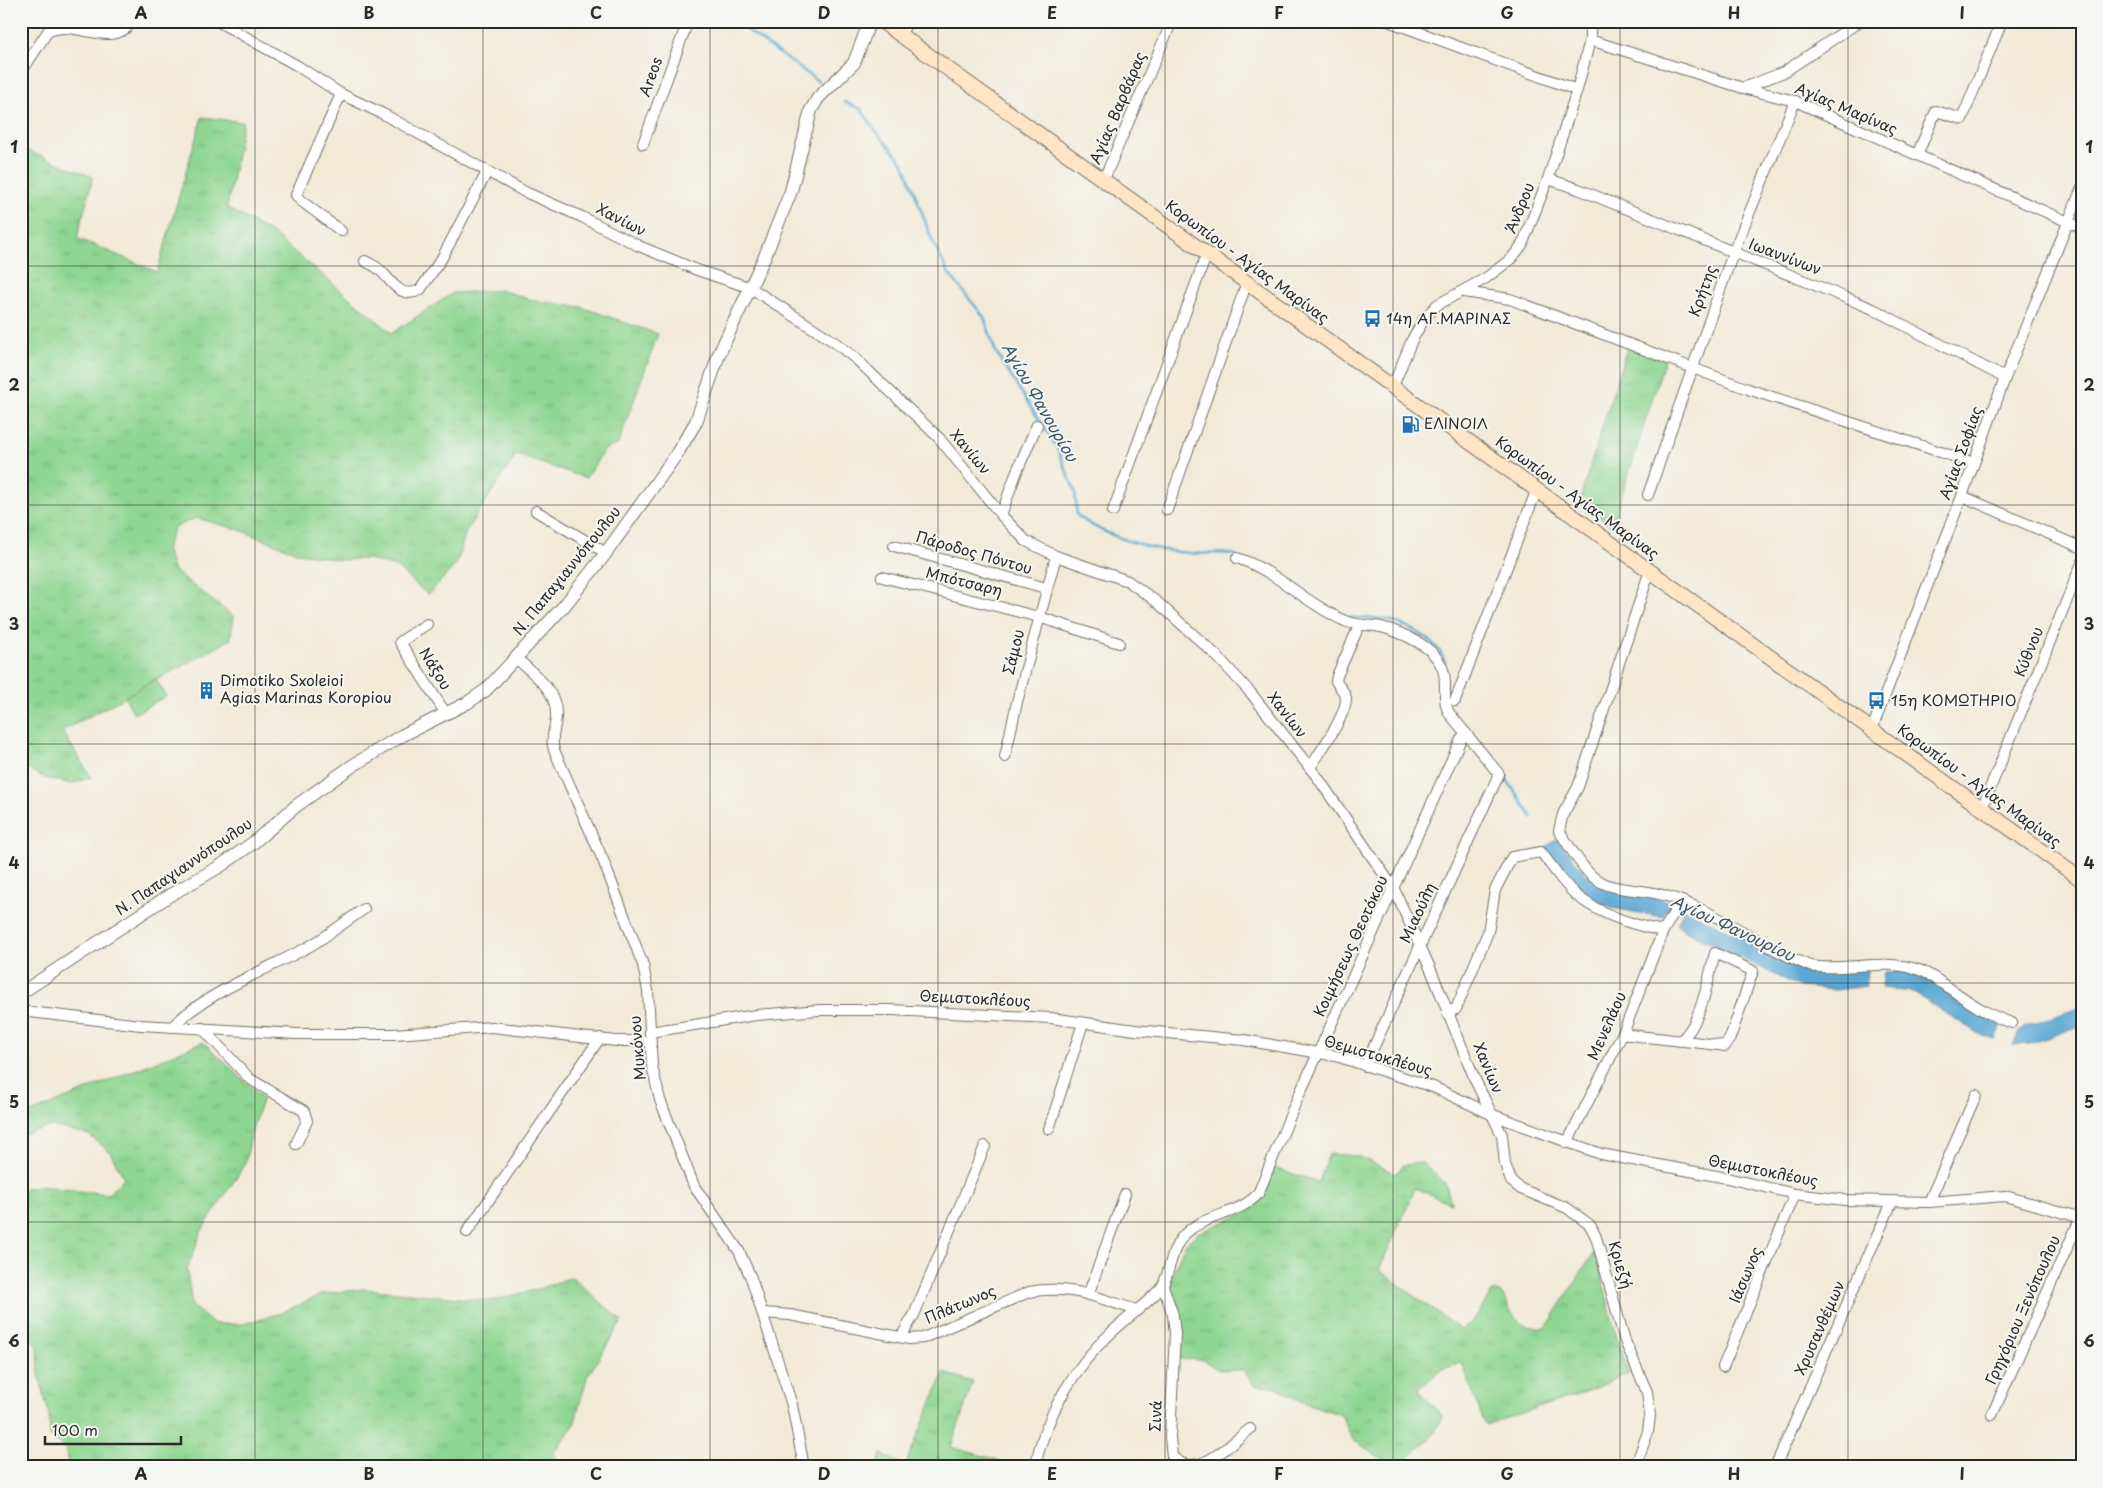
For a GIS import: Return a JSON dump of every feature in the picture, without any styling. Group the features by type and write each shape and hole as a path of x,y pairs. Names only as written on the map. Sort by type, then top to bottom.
{"main road":[{"name":"Κορωπίου - Αγίας Μαρίνας","path":"882,21 904,27 1104,180 2082,880"}],"street":[{"path":"22,71 48,30 64,28 118,34 128,28 132,21"},
{"name":"Χανίων","path":"217,21 296,65 342,94 383,114 487,172 639,246 697,270 751,288 833,341 856,359 939,438 1001,515 1026,541 1056,556 1128,581 1157,602 1220,659 1250,692 1310,768 1394,889 1476,1082 1493,1115"},
{"name":"Areos","path":"643,144 688,21"},
{"name":"Ν. Παπαγιαννόπουλου","path":"21,993 170,896 219,867 253,843 296,806 352,766 403,735 446,714 486,690 517,659 564,606 606,553 676,455 696,422 718,354 751,288 790,191 811,110 822,93 854,63 870,21"},
{"name":"Αγίας Βαρβάρας","path":"1104,180 1172,21"},
{"path":"1388,21 1577,90"},
{"name":"Άνδρου","path":"1393,386 1412,340 1424,319 1437,305 1464,292 1504,264 1522,245 1548,179 1577,90 1590,40 1590,21"},
{"path":"1743,88 1784,72 1860,21"},
{"path":"1917,155 1936,111 1962,119 2002,21"},
{"name":"Αγίας Μαρίνας","path":"1590,40 1743,88 1795,101 2082,228"},
{"path":"341,231 296,195 342,94"},
{"name":"Κρήτης","path":"1648,495 1691,368 1733,253 1795,101"},
{"path":"365,261 380,270 389,282 400,290 410,293 420,290 442,258 487,172"},
{"name":"Ιωαννίνων","path":"1548,179 1578,189 1873,309 2005,378"},
{"name":"Αγίας Σοφίας","path":"1872,729 1962,496 2005,378 2070,222 2082,188"},
{"path":"1113,511 1207,253"},
{"path":"1167,510 1247,282"},
{"path":"1464,292 1510,299 1691,368 1974,463"},
{"path":"1001,515 1017,471 1038,425"},
{"path":"1455,701 1537,489"},
{"path":"1962,496 2082,548"},
{"path":"536,511 606,553"},
{"name":"Πάροδος Πόντου","path":"894,546 1046,588"},
{"name":"Σάμου","path":"1005,757 1046,588 1056,556"},
{"path":"1237,558 1253,563 1272,574 1304,598 1344,620 1360,626 1376,626 1423,644 1435,655 1446,677 1445,706 1466,733"},
{"name":"Κύθνου","path":"1982,808 2082,563"},
{"path":"1650,570 1578,787 1562,814 1559,831 1586,870 1607,885 1649,891 1680,904 1810,966 1828,968 1861,965 1916,969 1930,975 1995,1018 2012,1023"},
{"name":"Μπότσαρη","path":"882,576 1039,617 1119,643"},
{"name":"Νάξου","path":"427,624 400,642 446,714"},
{"path":"1310,768 1340,717 1345,704 1344,691 1336,681 1360,626"},
{"name":"Μυκόνου","path":"517,659 541,681 553,698 556,715 552,742 603,860 643,965 648,991 652,1066 660,1100 685,1168 713,1216 739,1251 764,1313 792,1405 804,1467"},
{"name":"Μιαούλη","path":"1365,1066 1499,774 1466,733"},
{"name":"Κοιμήσεως Θεοτόκου","path":"1035,1467 1059,1401 1079,1368 1098,1344 1162,1286 1167,1267 1184,1234 1196,1226 1236,1211 1250,1203 1258,1194 1318,1054 1461,739 1466,733"},
{"path":"1447,1012 1456,1009 1464,992 1471,970 1488,932 1495,890 1508,861 1522,853 1541,852 1567,885 1585,901 1603,912 1663,931"},
{"name":"Μενελάου","path":"1567,1143 1623,1034 1663,931 1680,904"},
{"path":"172,1027 181,1018 208,1000 312,944 364,909"},
{"path":"1623,1034 1679,1041 1725,1046 1728,1044 1753,971 1716,953 1696,1019 1686,1037 1679,1041"},
{"name":"Θεμιστοκλέους","path":"21,1011 172,1027 356,1034 492,1027 600,1038 650,1037 731,1018 820,1010 937,1011 1083,1023 1135,1030 1244,1040 1336,1056 1432,1087 1493,1115 1601,1154 1795,1194 1845,1200 1892,1202 1929,1202 2005,1196 2081,1217"},
{"path":"1049,1129 1083,1023"},
{"path":"202,1028 250,1079 304,1111 307,1121 296,1144"},
{"path":"467,1232 600,1038"},
{"path":"1929,1202 1976,1094"},
{"name":"Κριεζή","path":"1493,1115 1502,1135 1505,1164 1511,1181 1521,1189 1567,1208 1590,1225 1596,1236 1625,1341 1647,1392 1650,1415 1648,1432 1635,1467"},
{"path":"901,1338 914,1315 985,1146"},
{"path":"1088,1295 1125,1194"},
{"name":"Ιάσωνος","path":"1723,1367 1795,1194"},
{"name":"Χρυσανθέμων","path":"1775,1467 1892,1202"},
{"name":"Γρηγόριου Ξενόπουλου","path":"1992,1415 2081,1217"},
{"name":"Σινά","path":"1162,1286 1173,1315 1175,1334 1170,1438 1172,1456 1181,1464 1204,1463 1250,1429"},
{"name":"Πλάτωνος","path":"764,1313 790,1315 901,1338 923,1338 1029,1292 1059,1288 1136,1310"},
{"path":"914,1315 915,1331 923,1338"}],"green space":[{"path":"202,117 243,122 227,208 269,231 392,333 453,293 501,290 532,300 581,307 658,334 618,444 605,449 586,478 516,455 466,531 457,563 428,595 396,567 368,559 339,560 299,553 237,529 196,518 174,528 166,549 174,571 234,617 230,640 62,731 91,777 71,784 45,778 21,766 21,148 93,177 77,238 157,272"},
{"path":"1628,345 1665,359 1612,526 1579,502"},
{"path":"156,679 166,696 134,714 125,697"},
{"path":"203,1042 263,1098 253,1126 245,1164 202,1230 187,1270 192,1306 214,1324 243,1324 281,1313 322,1294 364,1289 492,1301 542,1288 572,1277 622,1321 587,1377 574,1425 553,1454 566,1467 70,1467 65,1448 50,1436 49,1414 39,1375 38,1349 21,1318 21,1189 38,1186 108,1194 124,1178 110,1152 89,1135 52,1126 21,1135 21,1117"},
{"path":"1329,1154 1358,1156 1396,1174 1403,1165 1423,1163 1445,1183 1451,1203 1415,1188 1379,1270 1461,1330 1471,1324 1493,1291 1502,1294 1513,1315 1522,1324 1536,1328 1546,1328 1595,1251 1616,1334 1629,1373 1583,1393 1485,1425 1462,1363 1442,1369 1418,1389 1443,1417 1433,1435 1398,1467 1395,1467 1353,1440 1341,1415 1303,1402 1277,1388 1254,1385 1244,1370 1219,1370 1203,1360 1180,1359 1176,1307 1167,1287 1185,1244 1198,1233 1252,1210 1264,1196 1274,1168 1319,1182"},
{"path":"944,1373 973,1382 951,1447 998,1460 1006,1467 877,1467 881,1454 905,1466"}],"water":[{"path":"1557,839 1586,874 1670,902 1663,917 1611,908 1581,895 1548,857 1544,848"},
{"path":"1684,909 1797,964 1867,970 1866,986 1836,990 1800,987 1685,931 1677,924"},
{"path":"1898,971 1912,974 1939,985 2001,1025 1995,1040 1982,1036 1912,992 1882,988 1884,972"},
{"path":"2082,1007 2082,1025 2030,1044 2013,1045 2019,1031 2025,1026"}],"waterway":[{"name":"Αγίου Φανουρίου","path":"734,21 818,81"},
{"name":"Αγίου Φανουρίου","path":"844,102 861,109 875,130 904,164 932,240 949,274 984,317 996,353 1056,446 1075,491 1077,515 1101,530 1130,542 1176,552 1236,555"},
{"name":"Αγίου Φανουρίου","path":"1347,617 1382,619 1410,628 1428,639 1441,653 1445,662"},
{"name":"Αγίου Φανουρίου","path":"1474,736 1493,759"},
{"name":"Αγίου Φανουρίου","path":"1503,774 1532,817"}],"place":[{"name":"14η ΑΓ.ΜΑΡΙΝΑΣ","path":"1372,319"},
{"name":"ΕΛΙΝΟΙΛ","path":"1410,424"},
{"name":"Dimotiko Sxoleioi Agias Marinas Koropiou","path":"206,690"},
{"name":"15η ΚΟΜΩΤΗΡΙΟ","path":"1877,701"}]}
